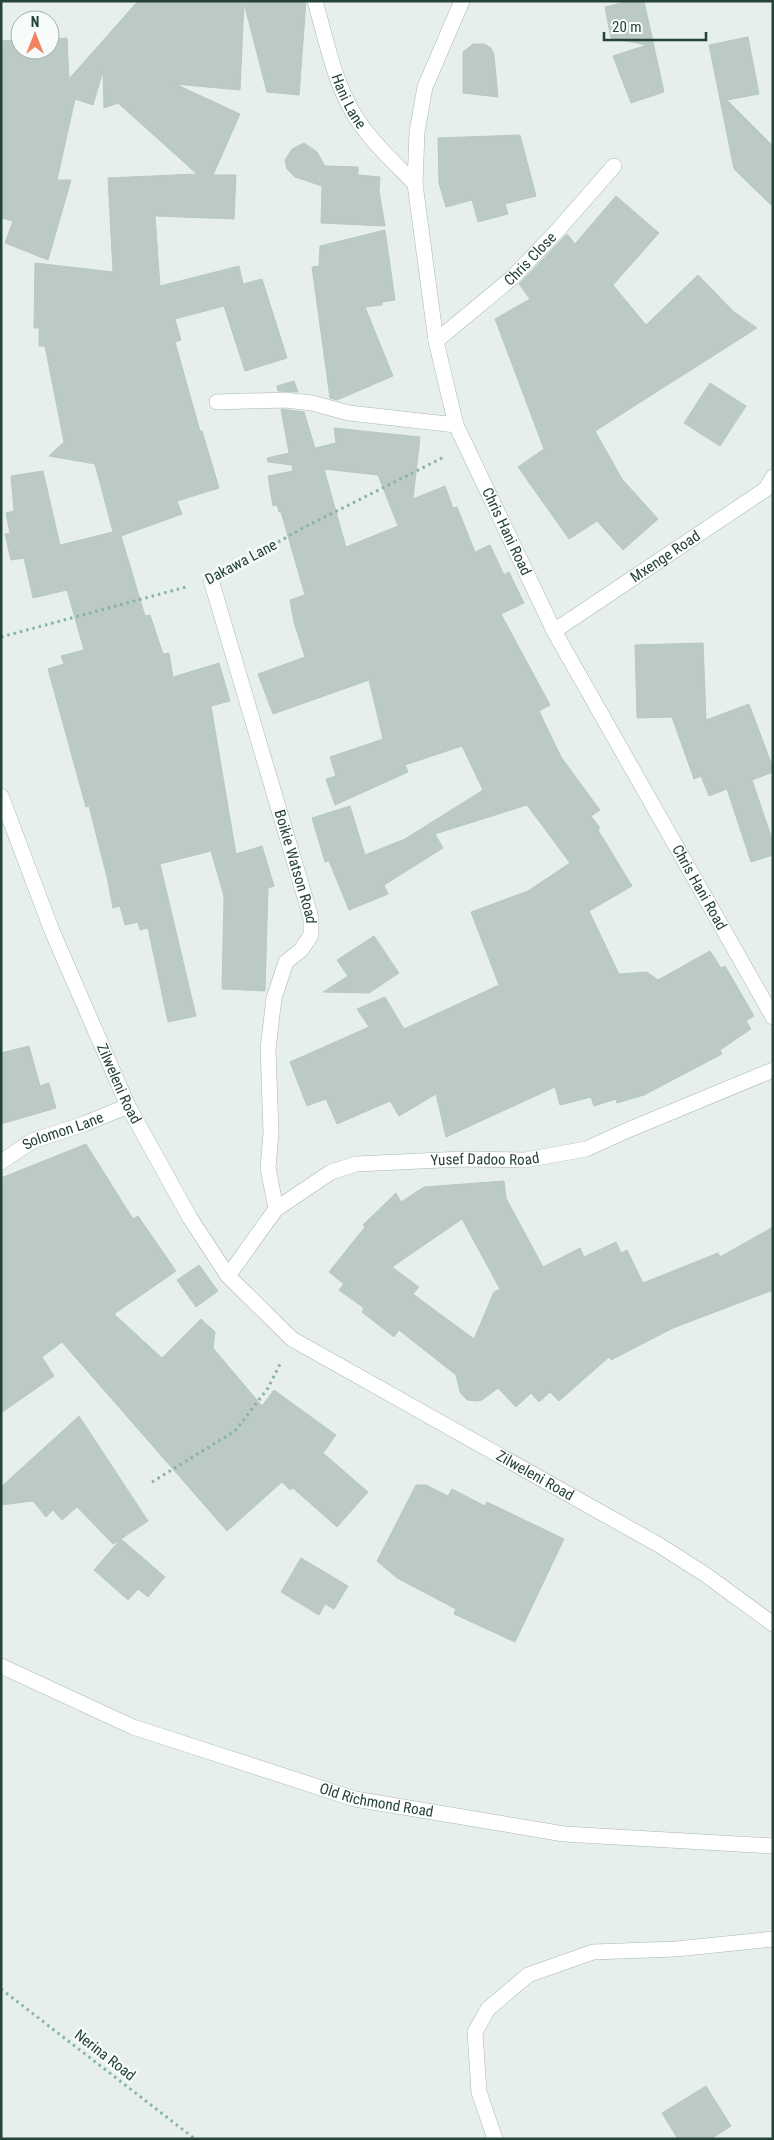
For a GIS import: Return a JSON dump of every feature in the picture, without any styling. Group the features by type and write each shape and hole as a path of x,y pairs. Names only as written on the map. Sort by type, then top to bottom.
{"street":[{"name":"Hani Lane","path":"315,1 335,75 353,112 377,145 415,184"},
{"name":"Chris Hani Road","path":"462,1 425,87 417,132 415,184 436,341 456,425 554,631 773,1017"},
{"name":"Chris Close","path":"436,341 512,278 557,231 614,166"},
{"path":"217,402 285,400 312,403 349,413 456,425"},
{"name":"Mxenge Road","path":"554,631 766,489 773,478"},
{"name":"Boikie Watson Road","path":"211,580 311,918 311,935 301,950 286,962 274,998 268,1049 271,1132 268,1168 276,1209"},
{"name":"Zilweleni Road","path":"1,796 52,931 128,1106 190,1218 228,1276 292,1339 659,1545 706,1575 773,1624"},
{"name":"Yusef Dadoo Road","path":"228,1276 276,1209 331,1172 356,1164 463,1159 525,1160 586,1150 628,1130 773,1070"},
{"name":"Solomon Lane","path":"1,1162 32,1141 84,1124 128,1106"},
{"name":"Old Richmond Road","path":"1,1666 133,1727 355,1799 564,1834 773,1846"},
{"path":"495,2139 479,2092 475,2032 488,2009 528,1975 592,1952 676,1949 773,1939"}],"path":[{"name":"Dakawa Lane","path":"1,637 211,580 301,529 465,446"},
{"path":"152,1482 235,1431 268,1388 292,1339"},
{"name":"Nerina Road","path":"1,1989 195,2139"}],"building":[{"path":"138,1 306,1 299,95 267,92 244,3 240,90 175,84 240,114 213,175 236,175 234,219 155,216 160,286 239,266 243,284 262,279 287,358 245,371 224,306 175,319 181,340 175,342 200,431 202,431 219,488 177,501 182,514 121,536 145,616 150,615 163,654 169,653 173,677 219,663 230,701 211,706 236,854 262,846 274,886 268,888 265,991 222,989 224,896 211,851 160,864 196,1016 168,1022 148,928 140,930 138,922 125,925 120,906 113,908 89,806 86,807 48,669 64,664 61,656 84,650 67,590 33,598 24,558 11,560 5,534 10,533 6,513 14,511 11,476 43,471 60,545 113,532 95,464 49,456 64,442 45,346 39,346 39,328 34,328 35,263 113,272 108,178 197,174 118,103 104,108 103,71 93,105 75,99 57,180 71,180 48,260 5,243 13,221 1,218 1,41 10,41 10,60 60,60 60,38 67,38 69,79"},
{"path":"629,1 644,1 664,92 631,103 613,56 647,45 611,38 605,7"},
{"path":"748,37 759,94 727,100 773,146 773,207 734,169 709,45"},
{"path":"473,44 484,44 491,48 494,55 498,97 463,93 463,52"},
{"path":"520,135 536,196 505,204 508,214 478,222 472,200 446,207 439,183 438,138"},
{"path":"304,143 317,152 325,166 358,167 358,175 380,177 379,191 385,226 321,223 322,186 295,177 287,169 285,160 292,149"},
{"path":"616,196 659,233 613,285 646,325 698,275 734,312 757,328 595,431 622,479 658,519 623,550 597,521 569,539 518,467 544,449 495,319 530,299 519,284 567,234 575,244"},
{"path":"385,230 395,300 382,302 382,305 365,307 393,376 337,400 330,398 312,267 319,266 320,246"},
{"path":"294,381 298,392 278,391 277,386"},
{"path":"710,383 746,406 720,446 684,423"},
{"path":"281,409 304,412 315,448 336,443 334,428 420,437 413,499 445,486 453,508 457,507 475,552 490,545 504,575 509,572 524,603 501,614 550,705 539,711 561,757 600,810 591,816 600,828 598,830 632,886 589,911 619,974 647,972 658,980 710,951 721,968 725,966 754,1016 746,1021 751,1029 720,1050 722,1054 644,1095 617,1103 616,1099 594,1106 591,1097 560,1105 555,1087 446,1137 436,1094 399,1116 390,1101 337,1124 326,1099 307,1106 290,1062 369,1027 357,1009 385,997 404,1029 499,985 471,912 528,891 570,863 527,805 435,834 443,848 384,885 388,894 349,910 329,861 325,862 312,818 350,806 365,855 405,839 483,790 462,746 405,765 408,772 335,805 326,779 336,776 330,757 383,739 369,680 273,714 258,674 305,657 294,622 290,600 305,595 281,512 279,512 277,505 273,506 268,476 293,471 292,465 268,462 267,458 289,453","holes":["324,469 378,475 398,526 346,547"]},
{"path":"703,643 706,720 749,704 773,768 773,772 752,780 773,842 773,855 751,862 727,789 709,796 701,776 694,779 672,717 637,718 635,645"},
{"path":"374,936 399,973 369,993 323,992 348,976 337,960"},
{"path":"29,1046 40,1086 49,1083 56,1108 1,1124 1,1053"},
{"path":"86,1144 133,1219 138,1216 176,1271 114,1314 162,1358 201,1319 215,1332 213,1348 262,1406 274,1390 336,1435 323,1453 368,1492 337,1527 293,1488 290,1490 282,1482 227,1531 62,1342 42,1357 54,1376 1,1413 1,1178"},
{"path":"504,1181 506,1198 543,1267 580,1248 584,1257 616,1242 621,1253 627,1250 643,1283 718,1253 720,1257 773,1227 773,1290 673,1328 611,1360 609,1357 559,1401 550,1392 539,1402 531,1393 516,1407 498,1388 482,1400 467,1400 460,1392 456,1375 399,1330 394,1337 362,1312 364,1308 339,1290 344,1284 329,1272 365,1227 363,1225 396,1193 401,1202 424,1187","holes":["462,1219 500,1289 494,1292 474,1339 413,1294 419,1287 392,1267"]},
{"path":"199,1265 218,1291 196,1307 177,1280"},
{"path":"79,1416 148,1521 121,1539 165,1577 148,1597 138,1589 128,1600 94,1570 120,1540 113,1544 77,1507 62,1520 53,1510 46,1517 33,1501 1,1505 1,1487"},
{"path":"416,1485 426,1485 448,1496 452,1489 485,1506 487,1502 564,1539 515,1642 454,1614 456,1609 397,1578 377,1561"},
{"path":"301,1558 348,1586 334,1609 325,1604 319,1615 281,1592"},
{"path":"706,2086 731,2126 711,2139 678,2139 662,2113"}]}
